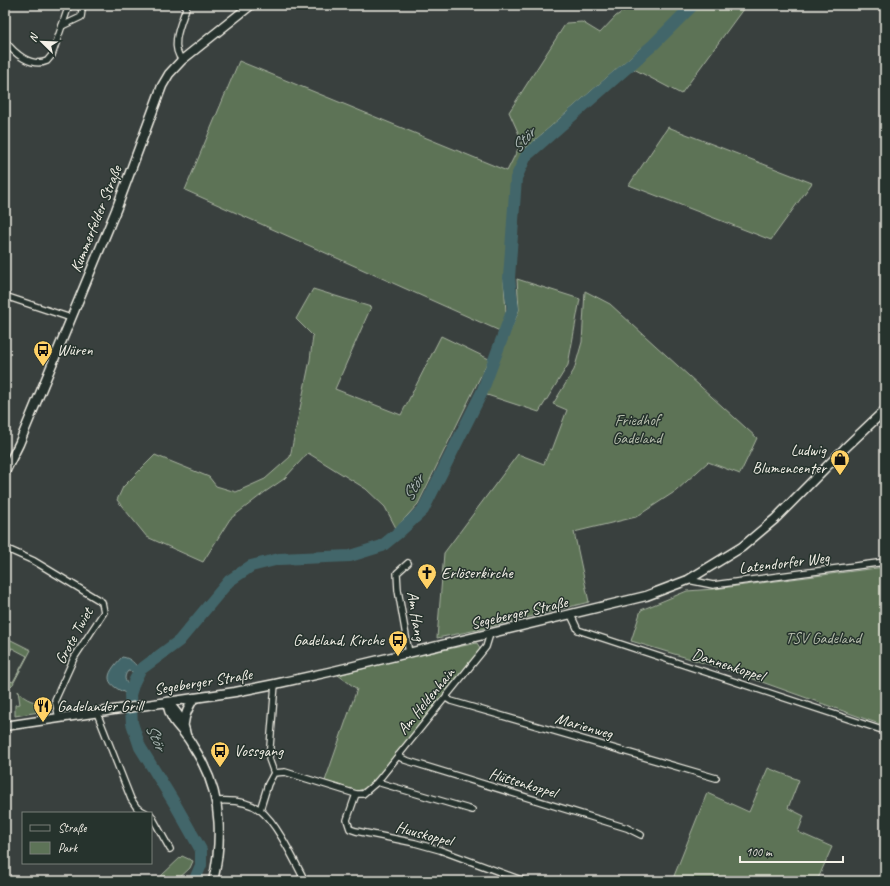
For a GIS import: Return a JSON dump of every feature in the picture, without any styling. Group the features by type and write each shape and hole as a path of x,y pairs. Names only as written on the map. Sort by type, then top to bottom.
{"main road":[{"name":"Kummerfelder Straße","path":"5,472 19,444 116,210 162,86 182,60 251,5"},
{"name":"Segeberger Straße","path":"5,726 194,698 275,684 646,596 688,580 742,547 793,502 845,448 885,410"},
{"path":"184,723 188,707 194,698"},
{"path":"167,702 180,715 184,723 186,735"},
{"path":"167,702 169,712 174,723 186,735 204,765 216,801 219,821 218,850 213,881"}],"street":[{"path":"5,42 13,52 20,57 37,63 50,59 68,8 71,5"},
{"path":"62,26 81,16 82,10 79,5"},
{"path":"182,60 176,52 176,41 187,5"},
{"path":"5,296 71,318"},
{"name":"Grote Twiet","path":"5,548 34,561 102,602 104,612 74,658 55,700 59,718"},
{"name":"Am Hang","path":"408,562 397,572 398,590 409,653"},
{"name":"Latendorfer Weg","path":"688,580 713,585 885,562"},
{"name":"Dannenkoppel","path":"571,615 578,630 885,731"},
{"name":"Am Heldenhain","path":"356,794 363,794 377,782 486,647 490,634"},
{"path":"260,810 268,784 274,773 269,759 275,684"},
{"name":"Marienweg","path":"446,698 451,701 716,778"},
{"path":"96,713 131,799 137,808 144,812"},
{"name":"Hüttenkoppel","path":"398,756 405,760 628,828 641,835"},
{"path":"274,773 284,772 356,794"},
{"path":"377,782 472,810"},
{"name":"Huuskoppel","path":"356,794 347,820 350,829 440,850 524,881"},
{"path":"216,801 232,800 244,803 260,810 273,824 305,881"},
{"path":"152,817 170,849"}],"green space":[{"path":"633,5 746,5 681,94 632,68 647,57 642,47 526,148 513,175 504,282 506,313 500,331 185,190 239,61 507,171 522,141 509,112 566,23 582,22 600,33 616,16"},
{"path":"668,127 812,183 771,240 629,185"},
{"path":"517,279 580,299 568,365 539,412 484,394 519,310"},
{"path":"313,289 371,307 335,389 401,415 441,336 489,359 418,504 396,528 385,507 366,489 308,453 284,479 230,519 203,562 147,537 117,500 123,487 155,455 209,477 216,486 236,492 265,479 290,457 310,360 313,336 296,319"},
{"name":"Friedhof Gadeland","path":"585,291 610,304 757,438 740,474 708,462 676,491 636,517 574,532 589,602 477,630 437,638 444,553 518,454 544,464 550,449 552,450 567,410 553,404 574,370 582,342"},
{"name":"TSV Gadeland","path":"885,567 885,726 734,672 631,641 641,610 687,591 714,589"},
{"path":"5,637 31,650 11,686 8,680 13,682 27,656 12,648 5,662 5,658 11,647 5,644"},
{"path":"477,643 480,648 478,654 377,779 366,788 357,791 325,781 357,689 338,675 409,657"},
{"path":"18,691 31,701 48,703 45,711 15,716 15,705 20,704"},
{"path":"768,768 799,780 788,808 804,816 798,832 832,847 817,881 672,881 707,793 749,812"},
{"path":"182,856 193,861 190,868 176,881 164,881 161,876"}],"water":[{"path":"122,657 130,660 140,670 138,673 128,671 125,676 128,685 132,689 130,695 115,687 109,679 109,675"}],"waterway":[{"name":"Stör","path":"193,881 201,865 201,850 140,747 132,723 130,695 140,670 179,641 229,581 251,566 279,559 350,556 382,546 423,510 482,392 513,309 509,278 516,178 526,156 653,45 693,5"}],"place":[{"name":"Würen","path":"43,367"},
{"name":"Ludwig Blumencenter","path":"840,476"},
{"name":"Erlöserkirche","path":"427,590"},
{"name":"Gadeland, Kirche","path":"398,657"},
{"name":"Gadelander Grill","path":"43,723"},
{"name":"Vossgang","path":"220,768"}]}
